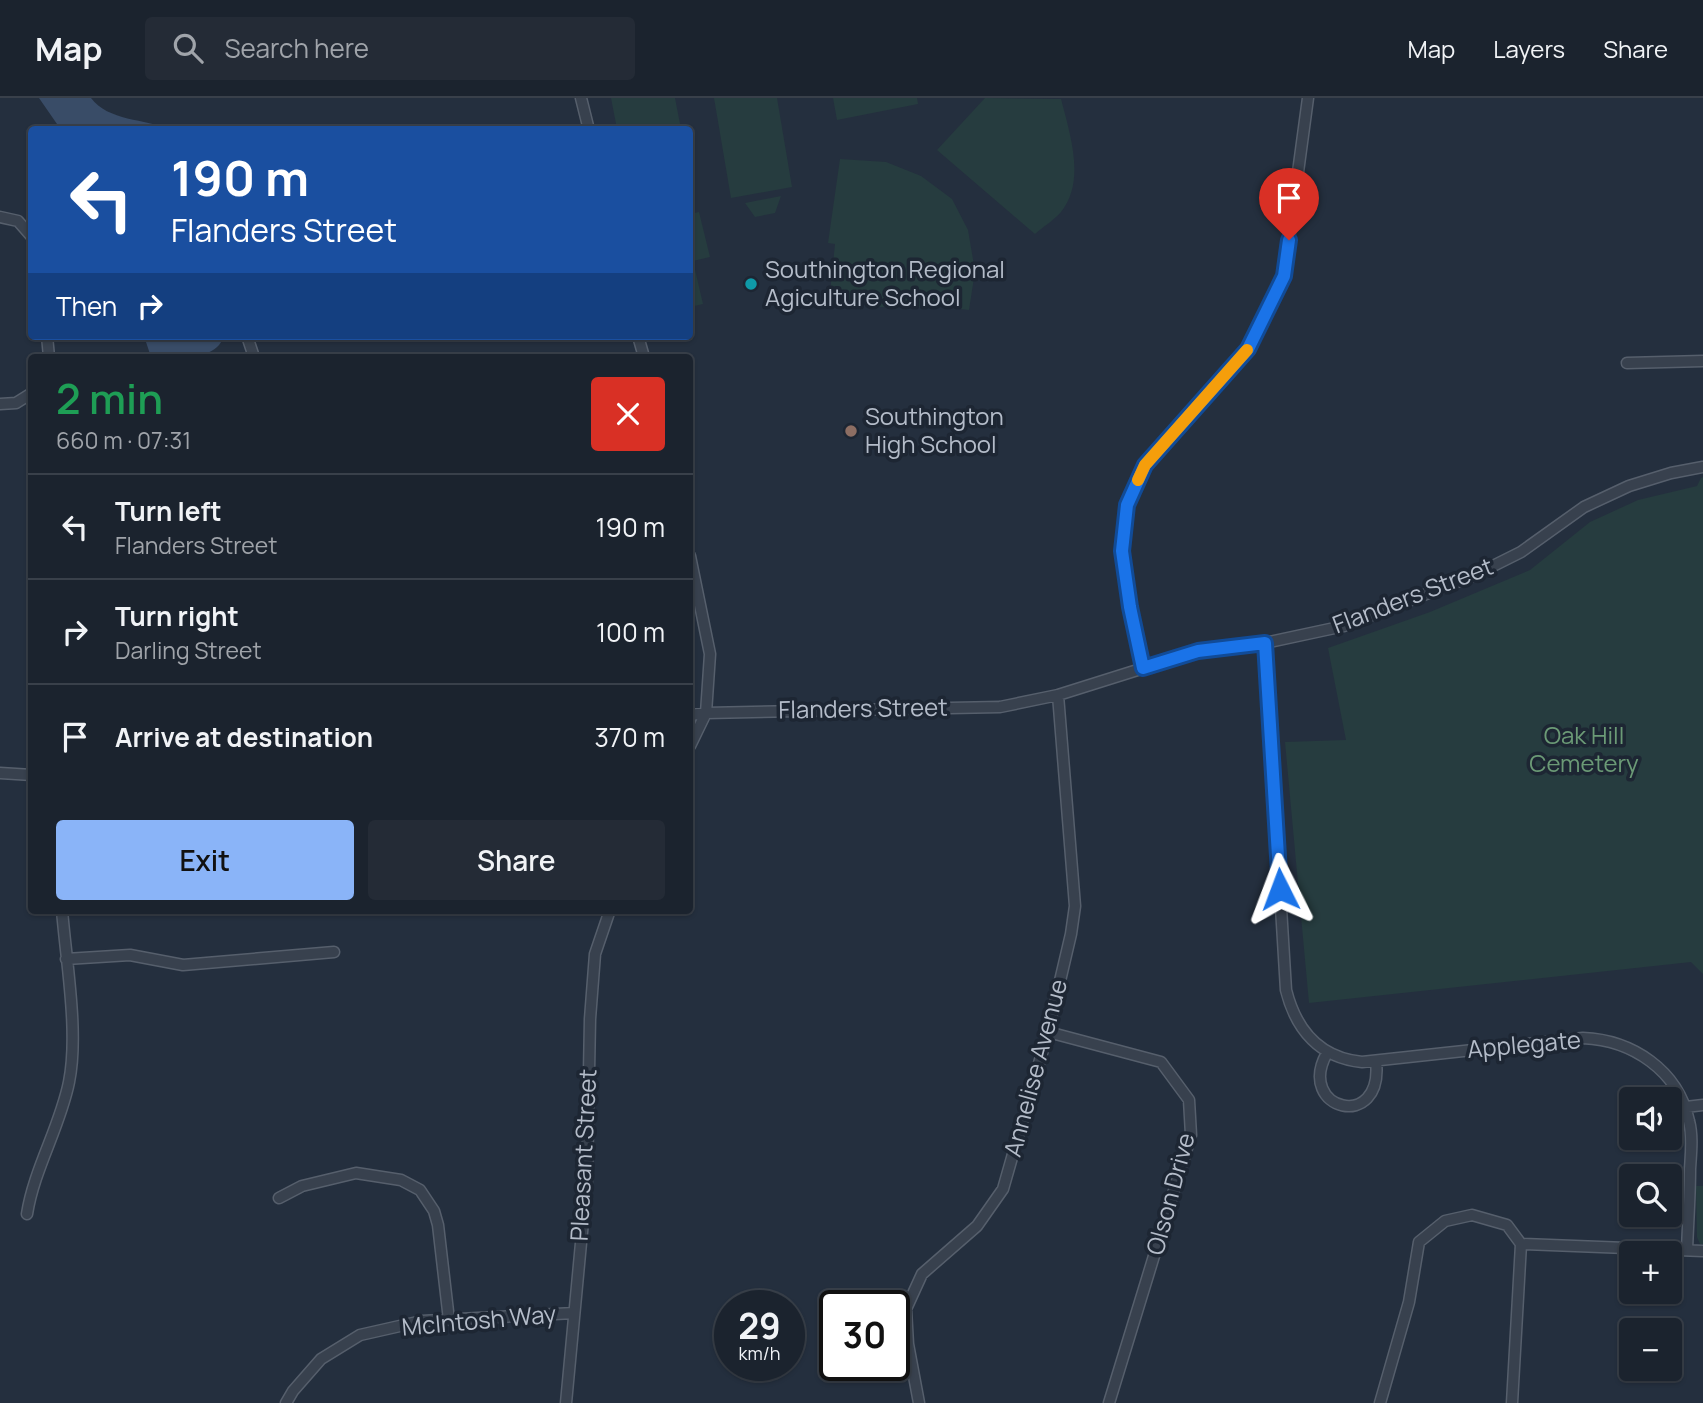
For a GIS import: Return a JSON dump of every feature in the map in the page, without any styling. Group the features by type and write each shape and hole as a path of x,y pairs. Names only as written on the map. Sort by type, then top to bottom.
{"street":[{"path":"581,98 588,126"},
{"path":"1143,668 1122,551 1127,505 1145,465 1248,349 1284,276 1308,98"},
{"path":"0,216 18,221 28,232"},
{"path":"1627,363 1703,361"},
{"path":"0,404 16,402 28,395"},
{"name":"Flanders Street","path":"693,715 1000,707 1058,695 1198,651 1265,643 1344,626 1475,575 1521,552 1584,507 1629,486 1671,473 1703,467"},
{"path":"693,571 710,654 706,713 693,740"},
{"path":"1265,643 1286,990 1292,1012 1303,1031 1327,1053 1320,1070 1319,1083 1327,1097 1341,1105 1362,1102 1372,1094 1377,1076 1376,1061"},
{"name":"Annelise Avenue","path":"919,1403 908,1344 906,1309 922,1274 977,1226 1003,1189 1048,1032 1071,934 1075,906 1058,695"},
{"path":"0,773 28,775"},
{"path":"27,1214 29,1200 59,1120 70,1079 72,1041 62,914"},
{"name":"Pleasant Street","path":"566,1403 587,1179 590,1019 595,954 609,914"},
{"path":"66,960 130,955 183,965 334,952"},
{"name":"Olson Drive","path":"1048,1032 1161,1062 1189,1100 1191,1135 1109,1403"},
{"name":"Applegate","path":"1327,1053 1350,1061 1376,1061 1567,1038 1595,1038 1634,1050 1654,1063 1673,1084 1686,1107 1691,1142 1687,1250"},
{"path":"1686,1107 1703,1105"},
{"path":"279,1198 302,1186 356,1173 401,1180 420,1190 434,1211 438,1225 449,1320"},
{"path":"1380,1403 1409,1302 1419,1242 1445,1221 1472,1216 1507,1225 1521,1244 1512,1403"},
{"path":"1521,1244 1703,1251"},
{"name":"McIntosh Way","path":"286,1403 321,1359 360,1335 422,1321 574,1312"}],"green space":[{"path":"611,98 675,98 680,126 616,126"},
{"path":"714,98 777,98 792,187 731,198"},
{"path":"833,98 917,98 918,104 837,120"},
{"path":"985,98 1061,99 1074,157 1073,186 1069,200 1061,212 1035,234 937,150"},
{"path":"840,159 886,162 921,176 952,199 968,230 975,271 969,310 944,307 878,307 879,302 835,299 830,293 835,244 828,243"},
{"path":"781,196 775,213 755,217 745,203"},
{"path":"699,212 710,257 693,261 693,213"},
{"path":"693,261 703,304 693,306"},
{"name":"Oak Hill Cemetery","path":"1703,477 1703,974 1691,962 1309,1003 1285,742 1346,740 1328,648 1430,612 1530,570 1590,522 1638,500 1697,486"},
{"path":"1696,1186 1703,1186 1703,1244 1700,1244 1697,1237"}],"water":[{"path":"39,98 91,98 107,111 160,126 61,126"},
{"path":"145,340 222,340 205,354 150,354"}],"slow traffic":[{"path":"1138,480 1145,465 1247,350"}],"place":[{"name":"Southington Regional Agiculture School","path":"751,284"},
{"name":"Southington High School","path":"851,431"}],"route":[{"path":"1280,889 1265,643 1198,651 1143,668 1122,551 1127,505 1145,465 1248,349 1284,276 1289,240"}]}
